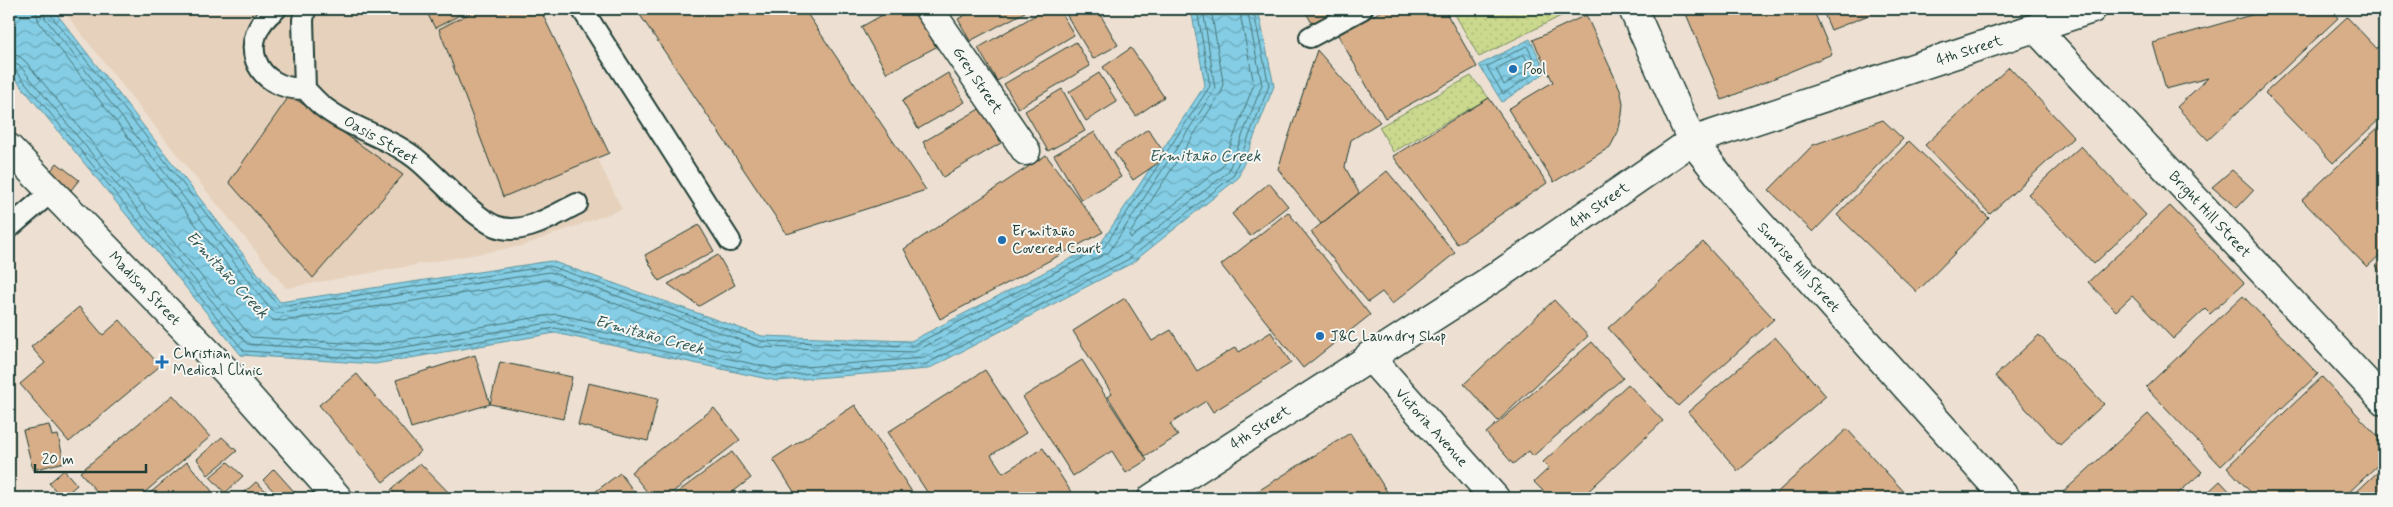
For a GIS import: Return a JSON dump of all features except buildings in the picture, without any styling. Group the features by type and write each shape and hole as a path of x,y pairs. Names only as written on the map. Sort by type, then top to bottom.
{"street":[{"name":"Grey Street","path":"929,9 1026,151"},
{"name":"Sunrise Hill Street","path":"1633,9 1692,140 1743,205 2006,498"},
{"name":"4th Street","path":"1158,497 1369,356 1500,274 1692,140 2092,9"},
{"name":"Bright Hill Street","path":"2036,28 2384,400"},
{"name":"Madison Street","path":"9,148 226,371 338,498"},
{"name":"Victoria Avenue","path":"1369,356 1495,498"}],"lane":[{"path":"276,9 267,16 259,27 255,40 257,60 267,78 278,85 292,89 305,88 303,20 305,9"},
{"path":"582,9 730,241"},
{"path":"1310,37 1362,9"},
{"name":"Oasis Street","path":"305,88 322,106 390,141 418,160 466,206 496,226 514,229 530,226 577,204"},
{"path":"9,228 51,192"}],"shaded area":[{"path":"62,9 525,9 622,209 522,246 286,288 190,171"}],"green space":[{"path":"1452,9 1575,9 1479,57"},
{"path":"1471,76 1489,98 1393,152 1379,127"}],"water":[{"name":"Ermitaño Creek","path":"9,9 53,9 280,302 551,261 762,336 911,341 1101,243 1205,85 1191,9 1258,9 1274,86 1238,178 1132,263 928,369 777,381 555,333 375,364 241,355 9,71"},
{"name":"Pool","path":"1530,39 1546,72 1502,102 1479,65"}],"place":[{"name":"Pool","path":"1513,69"},
{"name":"Ermitaño Covered Court","path":"1002,240"},
{"name":"J&C Laundry Shop","path":"1320,336"},
{"name":"Christian Medical Clinic","path":"162,362"}]}
